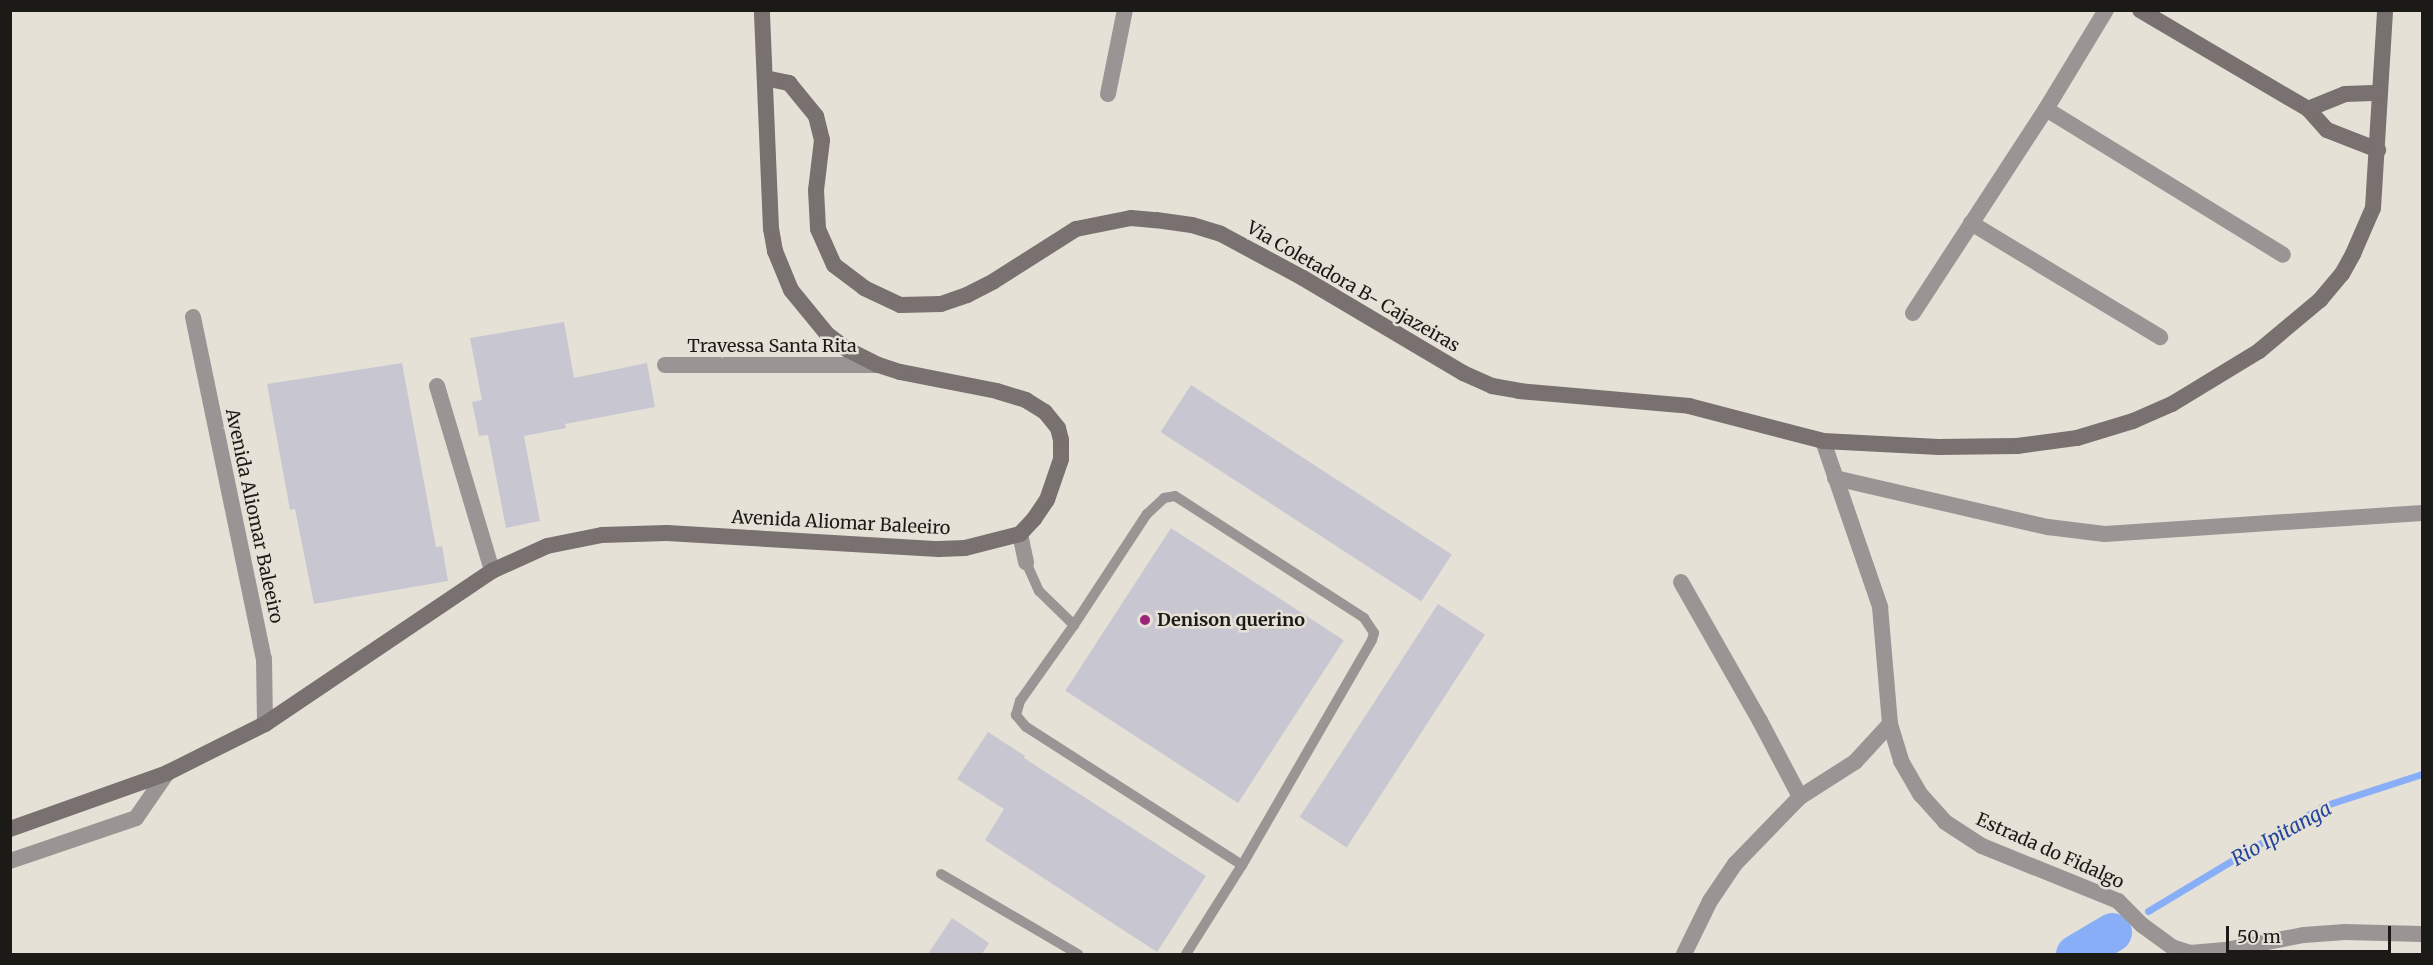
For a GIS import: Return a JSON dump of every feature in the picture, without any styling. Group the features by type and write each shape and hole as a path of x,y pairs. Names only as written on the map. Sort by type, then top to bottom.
{"main road":[{"path":"762,10 771,229 782,269 791,290 826,334 848,350 878,365 900,372 998,391 1026,400 1045,412 1058,428 1062,440 1061,459 1047,500 1020,534"},
{"path":"2140,10 2308,109 2327,130 2378,150"},
{"name":"Via Coletadora B- Cajazeiras","path":"764,49 816,117 822,140 817,200 819,229 834,265 847,277 881,298 900,305 941,304 966,295 994,281 1076,229 1131,218 1156,220 1192,225 1221,234 1304,278 1463,373 1492,386 1519,391 1689,405 1823,441 1939,447 2017,446 2077,438 2133,421 2172,404 2259,351 2320,300 2342,274 2365,231 2373,208 2385,10"},
{"path":"765,78 794,89"},
{"path":"765,96 773,89 783,87 794,89"},
{"path":"2308,109 2345,94 2380,93"},
{"name":"Avenida Aliomar Baleeiro","path":"10,829 167,773 265,724 492,571 547,546 602,535 667,533 939,549 965,548 1020,534"}],"street":[{"path":"1108,94 1125,10"},
{"path":"1913,313 2046,109 2106,10"},
{"path":"2046,109 2283,255"},
{"path":"1971,224 2160,337"},
{"name":"Avenida Aliomar Baleeiro","path":"193,317 264,659 265,724"},
{"name":"Travessa Santa Rita","path":"665,365 878,365"},
{"path":"437,386 492,571"},
{"name":"Estrada do Fidalgo","path":"1823,441 1880,607 1890,724 1901,760 1916,786 1945,822 1982,846 2118,902 2142,926 2180,952 2225,950 2304,935 2345,932 2422,934"},
{"path":"1835,478 2048,527 2105,534 2422,513"},
{"path":"1020,534 1026,562"},
{"path":"1681,582 1760,721 1800,797"},
{"path":"1684,954 1699,921 1725,877 1800,797 1855,762 1890,724"},
{"path":"10,861 136,818 167,773"}],"lane":[{"path":"1186,954 1242,865 1372,640 1371,626 1364,618 1175,496 1164,498 1155,503 1016,709 1020,722 1242,865"},
{"path":"1026,562 1039,591 1074,625"},
{"path":"941,874 1078,954"}],"building":[{"path":"564,322 574,378 647,363 655,407 565,424 566,428 524,436 540,521 506,528 488,435 479,436 472,402 482,400 470,338"},
{"path":"402,363 436,547 442,546 448,581 314,604 295,509 290,510 267,384"},
{"path":"1191,385 1452,554 1421,601 1161,432"},
{"path":"1171,528 1344,640 1238,803 1065,691"},
{"path":"1438,604 1485,634 1347,848 1300,817"},
{"path":"988,732 1025,756 1024,758 1206,876 1157,952 985,840 1004,809 957,779"},
{"path":"952,918 989,943 982,954 928,954"}],"waterway":[{"name":"Rio Ipitanga","path":"2148,911 2323,806 2422,774"},
{"name":"Rio Ipitanga","path":"2075,954 2112,932"}],"place":[{"name":"Denison querino","path":"1145,620"}]}
